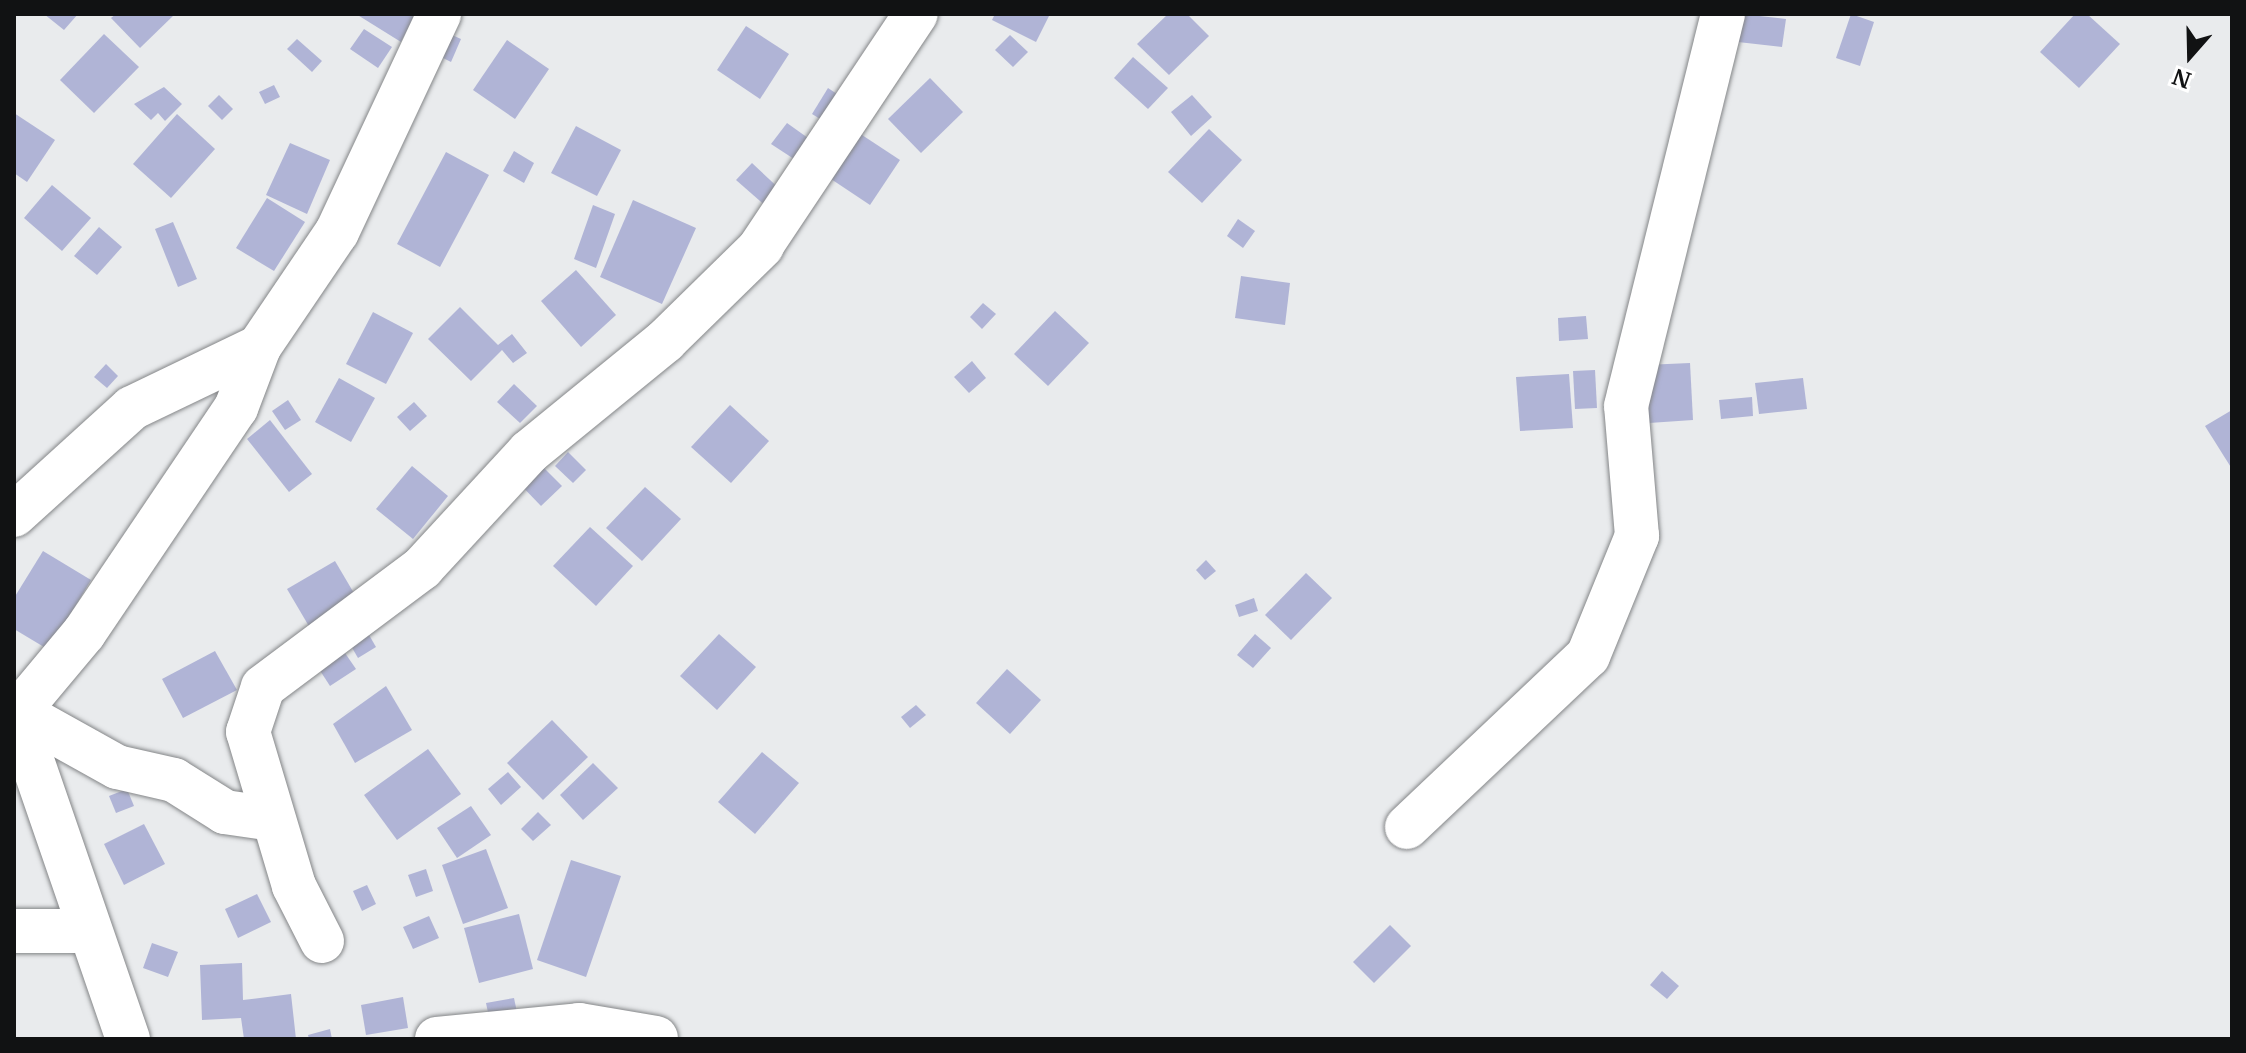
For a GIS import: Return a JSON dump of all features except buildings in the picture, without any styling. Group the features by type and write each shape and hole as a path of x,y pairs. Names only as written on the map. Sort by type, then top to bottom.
{"street":[{"path":"16,710 84,633 236,408 259,347 337,232 439,14"},
{"path":"322,941 273,819 248,732 263,687 422,568 529,452 665,341 761,246 916,14"},
{"path":"1407,827 1588,656 1637,536 1626,406 1723,14"},
{"path":"14,515 132,408 259,347"},
{"path":"16,710 117,767 174,780 225,812 273,819"},
{"path":"16,710 87,931 128,1039"},
{"path":"14,931 87,931"},
{"path":"437,1039 579,1025 656,1038"}]}
